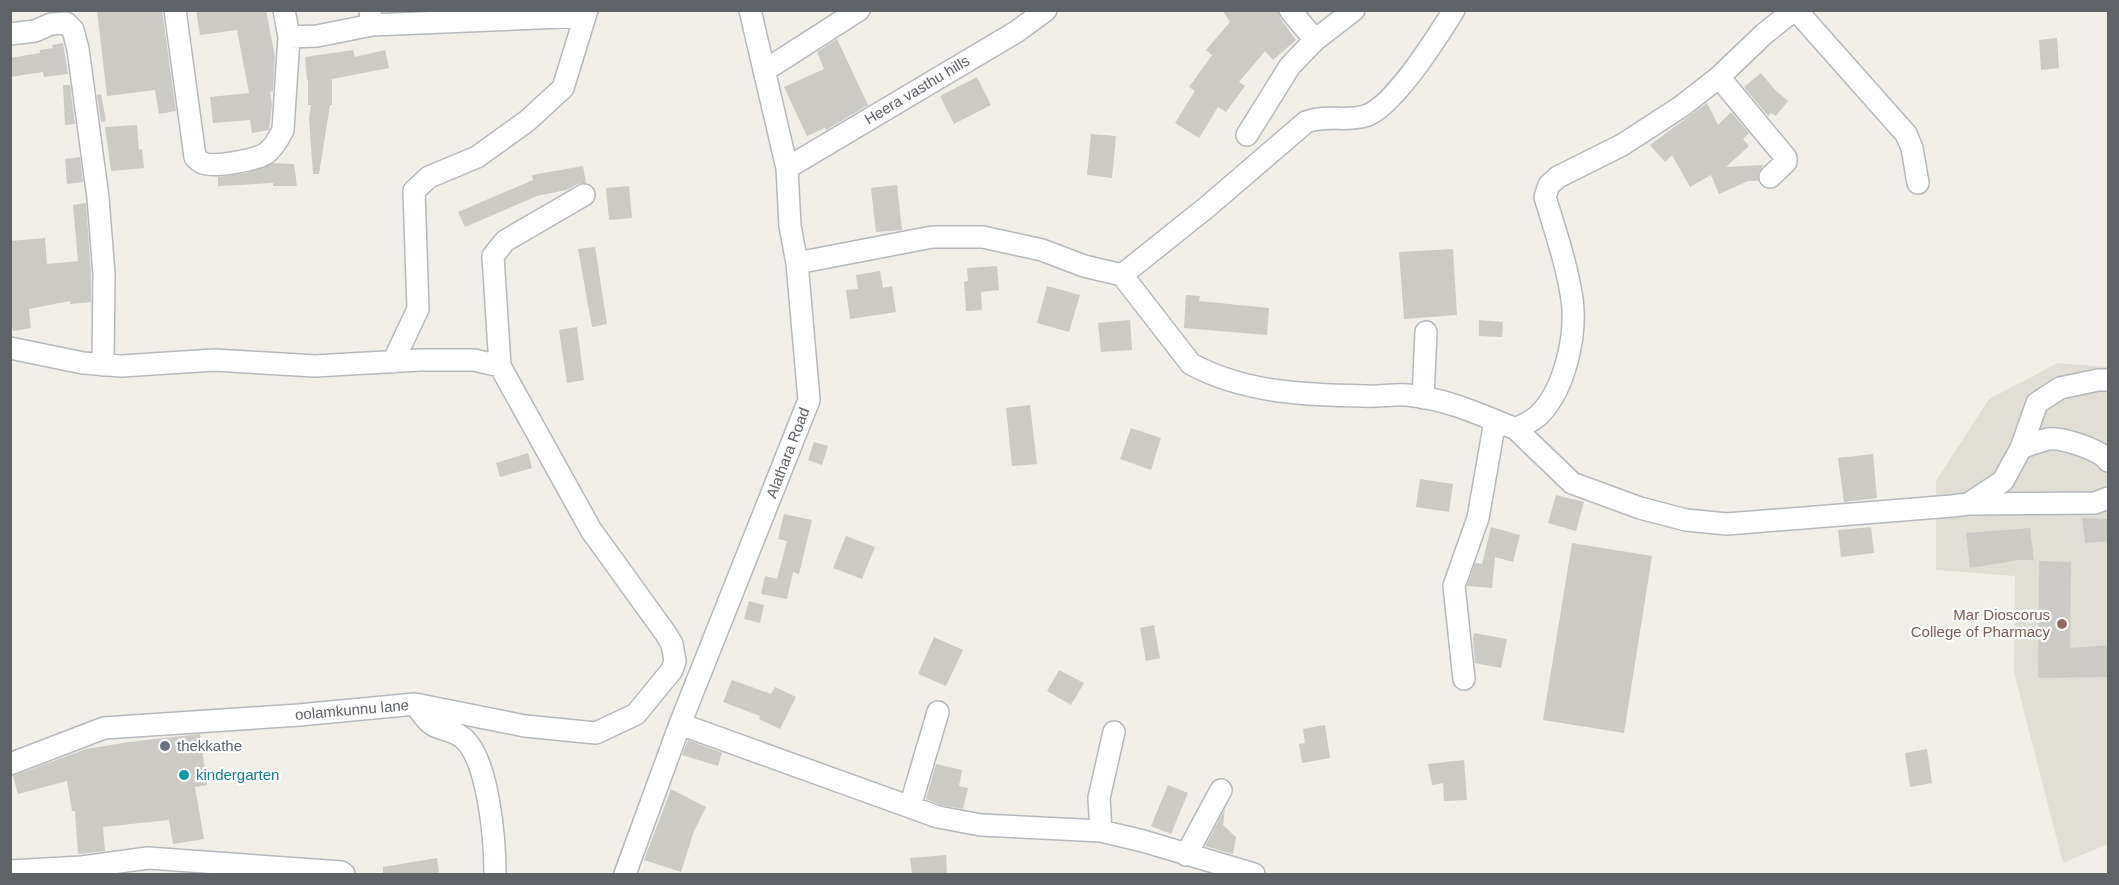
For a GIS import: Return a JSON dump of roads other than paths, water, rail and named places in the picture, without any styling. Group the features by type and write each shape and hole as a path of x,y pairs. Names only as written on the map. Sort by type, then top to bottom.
{"street":[{"path":"175,10 195,157 201,163 213,165 254,158 267,153 283,130 289,37 284,10"},
{"name":"Alathara Road","path":"625,874 680,724 809,400 786,168 750,10"},
{"path":"764,71 859,10"},
{"name":"Heera vasthu hills","path":"786,168 1016,32 1046,10"},
{"path":"1290,10 1315,40"},
{"path":"1247,135 1290,66 1315,40 1354,10"},
{"path":"1122,275 1207,207 1306,122 1323,117 1365,116 1383,106 1436,41 1454,10"},
{"path":"1516,429 1538,416 1552,399 1564,373 1571,343 1573,300 1545,197 1549,185 1558,177 1622,145 1682,106 1795,10 1906,134 1912,148 1918,183"},
{"path":"289,37 317,36 371,18 586,13 563,88 527,121 477,157 429,177 414,191 418,309 393,362"},
{"path":"10,34 35,31 51,24 66,23 74,30 98,198 104,274 103,364"},
{"path":"1719,76 1786,158 1786,162 1770,177"},
{"path":"10,348 122,366 214,360 315,366 474,360 500,366 493,256 505,241 584,195"},
{"path":"797,264 932,237 983,237 1042,250 1084,266 1122,275 1191,364 1206,372 1239,384 1289,394 1368,397 1405,395 1447,402 1516,429 1572,483 1640,508 1686,520 1727,524 1960,505 2095,503 2109,498"},
{"path":"1423,398 1426,332"},
{"name":"oolamkunnu lane","path":"10,764 104,728 415,705 525,726 596,734 636,714 672,670 675,661 672,644 591,530 500,366"},
{"path":"1960,505 2003,481 2021,448 2037,403 2060,388 2109,380"},
{"path":"1464,679 1454,585 1478,518 1495,421"},
{"path":"2021,448 2050,438 2082,445 2107,457"},
{"path":"415,705 431,724 462,737 475,752 485,780 495,856 495,874"},
{"path":"910,807 938,712"},
{"path":"680,724 938,817 981,825 1101,831 1254,874"},
{"path":"1101,831 1099,798 1114,732"},
{"path":"1186,855 1221,790"},
{"path":"10,871 82,867 148,858 313,869 344,874"}],"place":[{"name":"Mar Dioscorus College of Pharmacy","path":"2062,624"},
{"name":"thekkathe","path":"165,746"},
{"name":"kindergarten","path":"184,775"}]}
